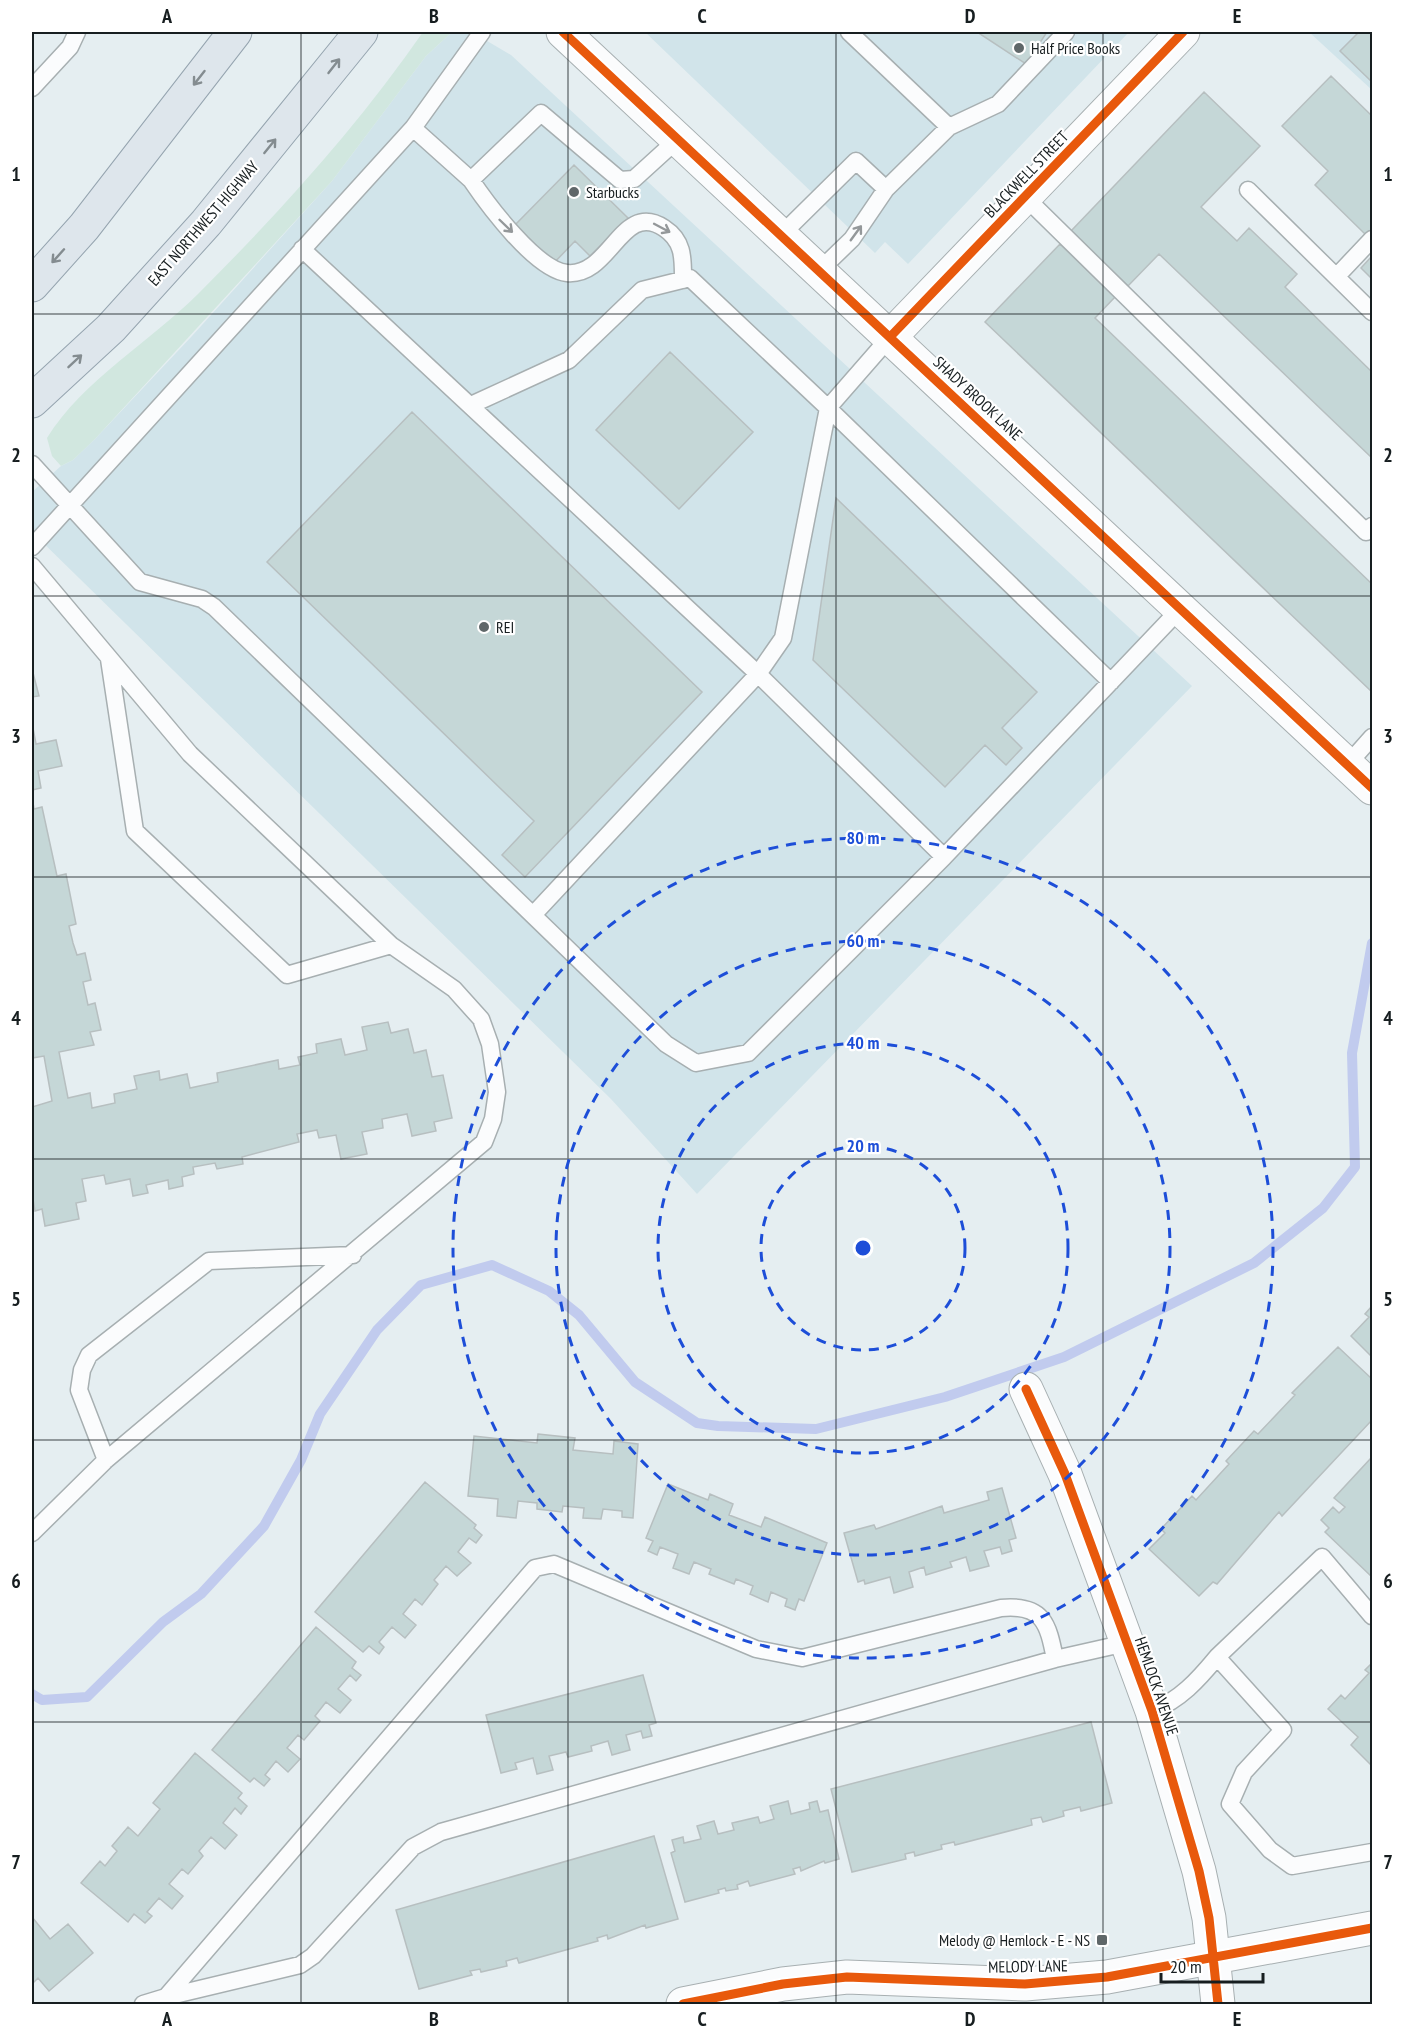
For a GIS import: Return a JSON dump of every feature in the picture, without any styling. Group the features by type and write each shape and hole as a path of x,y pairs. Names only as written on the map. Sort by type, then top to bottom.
{"main road":[{"path":"32,285 84,227 235,32"},
{"name":"EAST NORTHWEST HIGHWAY","path":"32,401 111,328 206,223 360,32"}],"street":[{"name":"SHADY BROOK LANE","path":"563,32 1372,788"},
{"name":"BLACKWELL STREET","path":"890,337 1183,32"},
{"name":"HEMLOCK AVENUE","path":"1026,1389 1065,1474 1152,1711 1199,1871 1209,1918 1218,2004"},
{"name":"MELODY LANE","path":"683,2004 783,1984 847,1977 1035,1983 1107,1977 1372,1928"}],"lane":[{"path":"32,88 70,47 77,32"},
{"path":"32,547 413,128 482,32"},
{"path":"849,32 949,128"},
{"path":"819,271 852,239 886,189 949,128 998,104 1066,32"},
{"path":"471,180 542,113 620,180 634,179 678,139"},
{"path":"413,128 471,180 492,213 550,268 568,273 584,270 598,261 635,223 644,220 658,224 672,233 683,249 683,280"},
{"path":"781,235 856,161 886,189"},
{"path":"1248,190 1372,312"},
{"path":"1024,197 1366,532 1372,526"},
{"path":"1337,276 1372,239"},
{"path":"302,249 758,674 944,857"},
{"path":"471,405 568,360 642,291 690,278 1111,682"},
{"path":"533,915 758,674 783,638 828,408 890,337"},
{"path":"32,464 140,582 202,599 214,607 666,1044 696,1063 748,1053 944,857 1181,608"},
{"path":"32,566 190,754 391,945 454,989 481,1019 490,1044 497,1092 493,1119 484,1142 353,1255 106,1460 32,1533"},
{"path":"109,658 135,831 287,975 391,945"},
{"path":"1348,764 1372,737"},
{"path":"106,1460 79,1390 82,1370 89,1355 209,1261 353,1255"},
{"path":"1152,1711 1168,1705 1193,1685 1217,1657 1322,1557 1372,1616"},
{"path":"166,1997 535,1568 555,1564 756,1649 802,1659 1002,1608 1022,1606 1036,1614 1045,1623 1050,1633 1055,1659"},
{"path":"143,2004 300,1965 314,1956 413,1847 441,1832 1055,1659 1086,1654 1126,1642"},
{"path":"1217,1657 1283,1730 1244,1772 1230,1804 1270,1850 1292,1866 1372,1852"}],"shaded area":[{"path":"452,32 472,32 511,55 1192,686 697,1194 611,1099 32,532 32,492 61,466 73,460 95,439 192,336 332,181 426,56"},
{"path":"645,32 1129,32 908,264 885,242 875,253"},
{"path":"1309,32 1372,32 1372,90"}],"green space":[{"path":"423,32 452,32 426,56 332,181 95,439 73,460 61,466 52,456 47,438 62,417 98,380 198,294 258,232 345,135"}],"building":[{"name":"Half Price Books","path":"977,32 1047,32 1026,64"},
{"path":"1359,32 1372,32 1372,82 1340,51"},
{"path":"1331,76 1372,116 1372,230 1367,236 1315,185 1328,171 1282,126"},
{"path":"1204,92 1260,146 1201,207 1237,241 1249,228 1297,274 1285,287 1372,372 1372,458 1159,254 1128,286 1071,231"},
{"name":"Starbucks","path":"574,165 628,218 590,256 575,241 551,266 513,227"},
{"path":"1060,244 1115,297 1095,318 1372,584 1372,692 985,322"},
{"path":"1372,256 1372,279 1361,268"},
{"path":"670,352 753,432 679,509 596,430"},
{"name":"REI","path":"412,412 702,692 525,877 502,855 534,821 267,562"},
{"path":"836,498 1037,692 1002,728 1022,748 1006,765 985,745 945,787 813,660"},
{"path":"32,669 39,696 32,697"},
{"path":"32,723 36,744 56,740 62,766 38,771 41,788 32,790"},
{"path":"32,796 34,809 42,807 57,876 66,874 76,924 69,926 77,955 85,953 91,980 83,982 88,1005 95,1003 101,1030 90,1032 94,1045 59,1052 68,1098 90,1093 92,1108 115,1103 114,1094 137,1089 134,1076 159,1071 160,1080 187,1074 190,1088 218,1082 217,1073 278,1060 279,1069 300,1065 298,1057 317,1053 316,1044 341,1039 345,1055 367,1050 362,1027 388,1022 391,1033 408,1029 414,1053 426,1050 432,1077 443,1075 452,1118 434,1122 436,1131 412,1136 407,1114 382,1119 383,1128 362,1132 367,1154 341,1159 336,1135 319,1138 317,1130 297,1134 299,1142 242,1157 243,1164 217,1169 215,1163 193,1167 194,1174 182,1177 183,1186 169,1189 168,1180 146,1185 148,1193 133,1196 130,1179 106,1184 104,1175 82,1179 86,1201 76,1203 79,1219 45,1226 42,1209 35,1211 32,1193 32,1107 52,1101 44,1056 32,1058"},
{"path":"1372,1306 1372,1357 1351,1336 1369,1317 1365,1314"},
{"path":"1338,1347 1372,1379 1372,1420 1282,1516 1279,1512 1217,1584 1213,1582 1199,1596 1149,1549 1165,1533 1161,1529 1192,1496 1196,1500 1229,1464 1226,1461 1254,1431 1258,1434 1295,1395 1292,1393"},
{"path":"538,1434 575,1438 573,1450 613,1454 614,1441 638,1444 633,1518 622,1517 622,1511 603,1509 601,1519 583,1518 584,1508 563,1506 562,1512 537,1509 537,1503 518,1501 516,1518 497,1516 498,1499 468,1496 474,1436 537,1443"},
{"path":"1372,1457 1372,1577 1325,1532 1329,1528 1321,1520 1333,1507 1339,1513 1345,1507 1334,1498"},
{"path":"425,1482 476,1525 474,1528 482,1535 476,1543 469,1538 458,1552 471,1563 457,1576 446,1566 434,1580 438,1584 422,1605 415,1599 403,1614 416,1625 405,1638 392,1627 379,1642 384,1647 379,1654 369,1646 363,1652 315,1612"},
{"path":"668,1484 708,1500 710,1494 733,1504 729,1515 761,1527 765,1517 827,1543 804,1601 799,1599 795,1610 785,1606 787,1599 771,1592 768,1602 750,1594 753,1586 736,1579 734,1584 709,1574 711,1569 694,1562 689,1574 673,1568 678,1554 660,1547 657,1555 648,1551 653,1541 646,1538"},
{"path":"1002,1488 1016,1538 1009,1540 1012,1551 1002,1554 1000,1547 984,1551 989,1566 970,1571 966,1557 950,1562 952,1567 926,1575 924,1567 909,1572 913,1587 894,1593 890,1577 865,1584 864,1580 858,1582 844,1533 874,1525 876,1529 942,1506 944,1513 989,1500 987,1492"},
{"path":"316,1627 356,1662 352,1668 361,1675 356,1681 350,1675 338,1689 351,1700 340,1713 326,1702 315,1716 320,1721 304,1740 298,1735 287,1748 300,1759 288,1772 276,1761 265,1775 270,1779 264,1786 254,1778 250,1782 212,1750"},
{"path":"1372,1663 1372,1766 1351,1745 1358,1737 1328,1709 1341,1695 1345,1699 1369,1673 1365,1670"},
{"path":"643,1675 656,1723 649,1725 652,1736 643,1738 641,1731 626,1735 630,1750 612,1755 608,1741 591,1746 592,1751 568,1757 566,1752 549,1756 553,1770 537,1774 533,1758 515,1763 517,1769 501,1773 486,1715"},
{"path":"1091,1722 1112,1803 1081,1811 1080,1807 1063,1811 1064,1816 1043,1822 1041,1817 1031,1819 1032,1825 955,1845 954,1842 941,1845 942,1849 915,1856 914,1852 905,1854 906,1859 852,1872 831,1789"},
{"path":"195,1753 242,1793 238,1798 247,1806 241,1814 235,1808 223,1823 237,1835 225,1849 211,1837 199,1851 203,1856 188,1874 182,1869 169,1884 183,1896 172,1909 159,1898 147,1912 152,1916 145,1923 134,1914 128,1922 81,1883 100,1861 105,1866 117,1851 112,1846 128,1827 138,1836 160,1809 153,1803"},
{"path":"788,1801 791,1814 810,1809 809,1803 817,1801 820,1812 828,1810 839,1859 825,1863 824,1861 801,1871 800,1867 793,1869 795,1874 750,1886 748,1881 737,1885 738,1889 726,1891 725,1888 718,1890 719,1893 685,1902 671,1853 675,1851 672,1840 683,1837 684,1843 701,1839 697,1826 714,1821 718,1834 734,1830 732,1823 758,1817 760,1823 774,1819 770,1806"},
{"path":"654,1836 678,1919 646,1928 645,1925 608,1939 607,1935 597,1938 598,1941 519,1963 517,1958 506,1961 507,1966 481,1972 480,1969 470,1971 472,1975 419,1989 396,1910"},
{"path":"32,1917 50,1939 68,1924 93,1953 49,1991 38,1978 32,1984"}],"waterway":[{"path":"32,1694 42,1700 87,1697 163,1622 201,1594 264,1526 301,1460 320,1414 377,1330 421,1285 492,1265 549,1291 579,1315 635,1382 697,1423 718,1426 816,1429 945,1397 1064,1357 1254,1263 1323,1208 1355,1167 1352,1053 1372,943"}],"cycle path":[{"path":"563,32 1372,788"},
{"path":"890,337 1183,32"},
{"path":"1026,1389 1065,1474 1152,1711 1199,1871 1209,1918 1218,2004"},
{"path":"683,2004 783,1984 847,1977 1025,1984 1107,1977 1372,1928"}],"place":[{"name":"Half Price Books","path":"1019,48"},
{"name":"Starbucks","path":"574,192"},
{"name":"REI","path":"484,627"},
{"name":"Melody @ Hemlock - E - NS","path":"1102,1940"}]}
